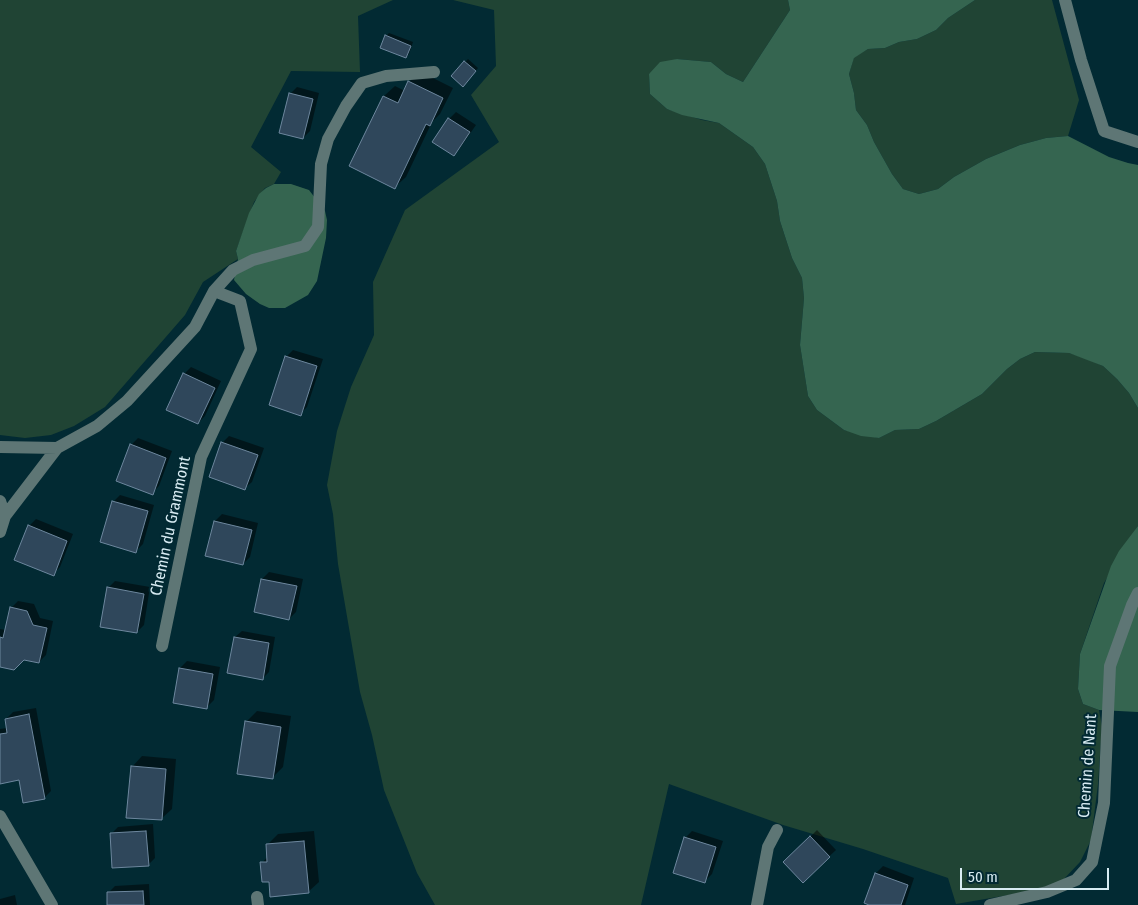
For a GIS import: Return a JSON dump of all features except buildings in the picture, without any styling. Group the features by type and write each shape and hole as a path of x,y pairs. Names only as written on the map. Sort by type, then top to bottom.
{"street":[{"path":"1065,0 1081,60 1104,131 1138,142"},
{"path":"0,532 5,516 57,448 98,426 127,401 195,327 214,291 233,270 253,260 305,246 318,227 321,164 328,139 346,106 362,83 386,76 434,72"},
{"name":"Chemin du Grammont","path":"162,646 200,456 250,349 240,301 214,291"},
{"path":"0,447 57,448"},
{"path":"0,501 5,516"},
{"name":"Chemin de Nant","path":"992,905 1047,892 1076,880 1092,862 1104,802 1110,666 1138,593"},
{"path":"0,816 52,905"},
{"path":"757,905 768,847 776,830"}],"green space":[{"path":"0,0 393,0 358,16 360,72 291,71 251,147 281,172 274,184 265,188 254,202 236,251 238,259 203,282 185,315 105,407 74,426 51,435 25,438 0,435"},
{"path":"453,0 788,0 790,10 743,82 726,74 711,62 677,59 649,74 650,94 667,109 702,120 719,123 753,147 765,164 792,258 802,278 804,298 800,345 808,396 817,410 844,430 879,438 895,430 919,429 982,394 1007,369 1020,359 1035,352 1069,353 1085,358 1103,366 1129,393 1138,408 1138,526 1104,583 1080,654 1078,689 1083,704 1099,710 1102,726 1098,784 1091,840 1080,862 1063,880 1038,890 956,904 948,878 863,849 783,825 669,784 641,905 435,905 417,873 384,790 360,692 338,564 333,514 327,485 337,431 351,387 374,335 373,282 405,210 499,142 471,95 496,66 494,10"},
{"path":"788,0 975,0 948,18 936,30 917,39 899,42 885,48 868,49 854,58 849,74 856,110 867,125 892,174 903,189 919,194 938,189 954,177 986,159 1020,145 1046,138 1068,136 1109,157 1138,165 1138,408 1129,393 1103,366 1069,353 1035,352 1020,359 1007,369 982,394 919,429 895,430 879,438 861,436 844,430 817,410 808,396 800,345 804,298 802,278 792,258 765,164 753,147 719,123 682,115 667,109 650,94 649,74 660,62 677,59 711,62 726,74 743,82 790,10"},
{"path":"975,0 1052,0 1079,100 1068,136 1046,138 1020,145 986,159 954,177 938,189 919,194 903,189 874,142 867,125 856,110 849,74 854,57 868,49 885,48 899,42 917,39 936,30 948,18"},
{"path":"274,184 291,184 309,190 325,211 327,220 326,238 317,281 308,295 285,308 269,308 260,304 246,294 234,280 238,259 236,251 249,213 259,194"},
{"path":"1138,526 1138,712 1099,710 1083,704 1078,689 1080,654 1111,566 1119,551"}]}
